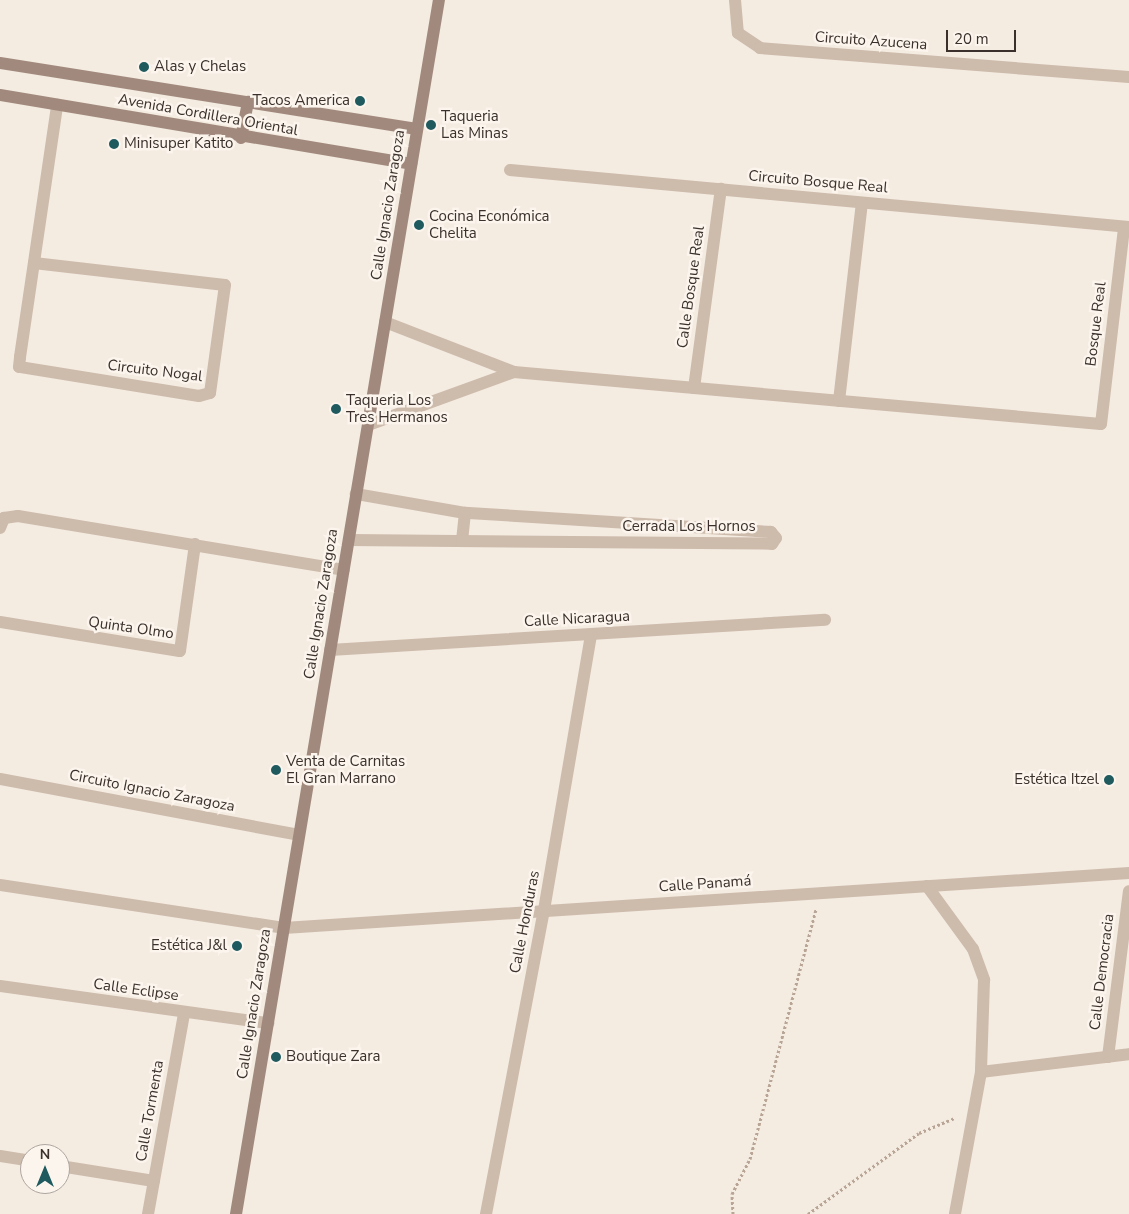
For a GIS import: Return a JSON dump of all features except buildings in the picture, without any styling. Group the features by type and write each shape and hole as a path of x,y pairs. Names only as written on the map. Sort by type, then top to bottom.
{"main road":[{"name":"Calle Ignacio Zaragoza","path":"236,1214 439,0"},
{"name":"Avenida Cordillera Oriental","path":"0,63 417,129"},
{"name":"Avenida Cordillera Oriental","path":"0,95 241,138 411,164"},
{"path":"241,138 248,102"}],"street":[{"name":"Circuito Azucena","path":"735,0 738,33 760,48 1129,77"},
{"name":"Circuito Nogal","path":"34,263 225,285 210,393 199,396 19,367 34,263 57,105"},
{"name":"Circuito Bosque Real","path":"510,170 1126,227"},
{"name":"Calle Bosque Real","path":"694,388 720,189"},
{"path":"385,322 514,372 839,401 862,203"},
{"name":"Bosque Real","path":"839,401 1101,424 1126,227"},
{"path":"368,425 514,372"},
{"name":"Cerrada Los Hornos","path":"348,540 772,544 776,538 772,532 465,513 356,494"},
{"path":"462,541 465,513"},
{"path":"0,528 4,518 18,516 344,570"},
{"name":"Quinta Olmo","path":"0,622 180,651 195,544"},
{"name":"Calle Nicaragua","path":"330,650 825,620"},
{"name":"Calle Honduras","path":"486,1214 544,910 591,635"},
{"name":"Circuito Ignacio Zaragoza","path":"0,779 299,835"},
{"name":"Calle Panamá","path":"284,928 1129,873"},
{"path":"0,885 284,928"},
{"path":"927,886 981,966 981,1072 955,1214"},
{"name":"Calle Democracia","path":"1108,1057 1129,891"},
{"name":"Calle Eclipse","path":"0,986 184,1013 268,1023"},
{"name":"Calle Tormenta","path":"148,1214 184,1013"},
{"path":"981,1072 1129,1054"},
{"path":"0,1156 20,1159"},
{"path":"70,1167 154,1180"}],"path":[{"path":"733,1214 732,1194 750,1159 821,893"},
{"path":"808,1214 919,1133 974,1110"}],"place":[{"name":"Alas y Chelas","path":"144,67"},
{"name":"Tacos America","path":"360,101"},
{"name":"Taqueria Las Minas","path":"431,125"},
{"name":"Minisuper Katito","path":"114,144"},
{"name":"Cocina Económica Chelita","path":"419,225"},
{"name":"Taqueria Los Tres Hermanos","path":"336,409"},
{"name":"Venta de Carnitas El Gran Marrano","path":"276,770"},
{"name":"Estética Itzel","path":"1109,780"},
{"name":"Estética J&l","path":"237,946"},
{"name":"Boutique Zara","path":"276,1057"}]}
